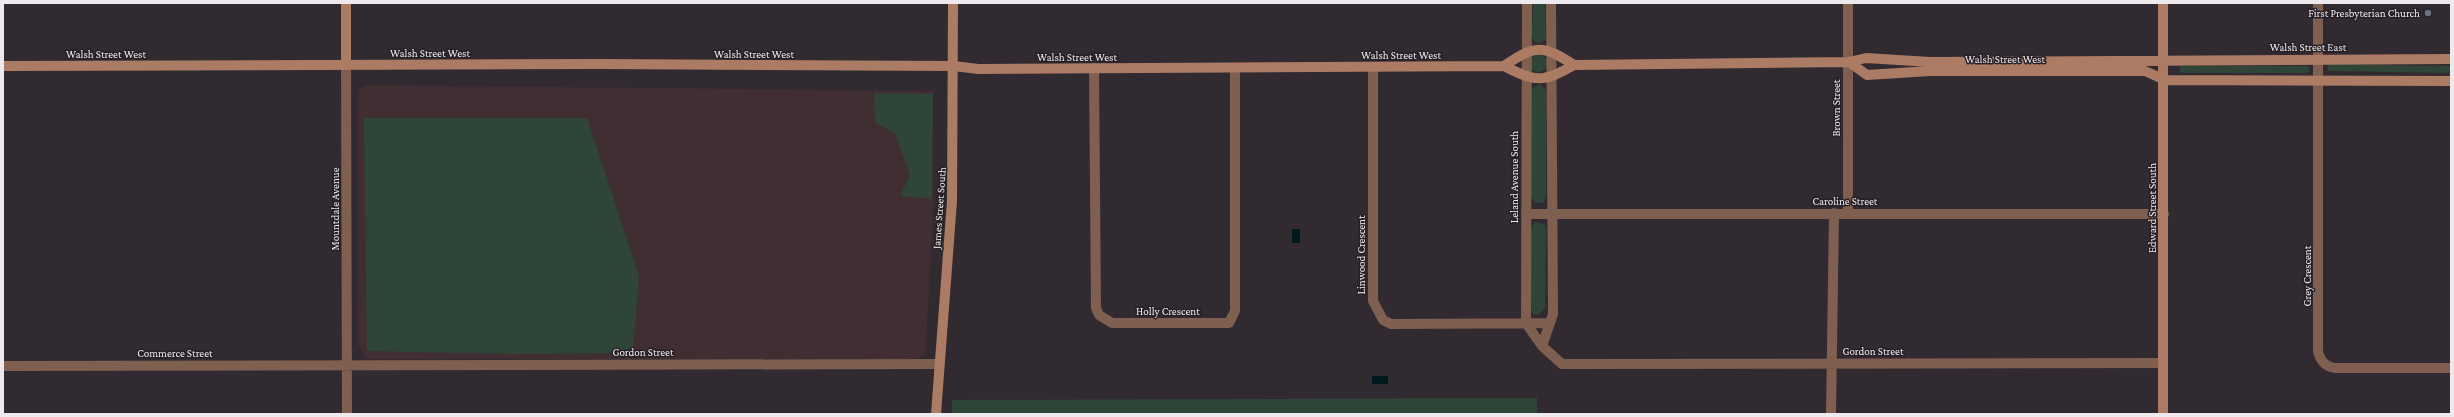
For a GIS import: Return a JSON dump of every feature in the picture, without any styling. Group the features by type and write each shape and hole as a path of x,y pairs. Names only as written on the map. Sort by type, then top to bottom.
{"street":[{"name":"Mountdale Avenue","path":"346,3 347,414"},
{"name":"James Street South","path":"936,414 952,211 954,66 953,3"},
{"name":"Leland Avenue South","path":"1526,323 1527,3"},
{"path":"1542,346 1553,314 1551,3"},
{"name":"Brown Street","path":"1848,3 1848,213"},
{"name":"Edward Street South","path":"2163,3 2165,80 2163,414"},
{"name":"Grey Crescent","path":"2318,3 2318,352 2321,359 2329,368 2451,368"},
{"path":"1504,66 1527,51 1552,51 1574,65"},
{"name":"Walsh Street West","path":"3,66 346,64 954,66 978,70 1504,66 1526,78 1552,78 1574,65 1848,62 1866,58 1930,62 2164,62"},
{"name":"Walsh Street East","path":"2164,62 2180,59 2451,59"},
{"name":"Walsh Street West","path":"1848,62 1867,75 1930,71 2145,71 2165,80"},
{"name":"Linwood Crescent","path":"1373,67 1374,301 1377,311 1383,320 1391,324 1550,322"},
{"name":"Holly Crescent","path":"1094,68 1096,308 1099,315 1112,323 1229,323 1235,311 1235,68"},
{"path":"2165,80 2451,81"},
{"path":"1831,414 1834,213"},
{"name":"Caroline Street","path":"1526,214 2164,214"},
{"path":"1526,323 1542,346"},
{"name":"Gordon Street","path":"1542,346 1562,364 1582,365 2163,363"},
{"name":"Gordon Street","path":"347,364 939,364"},
{"name":"Commerce Street","path":"3,366 347,364"}],"shaded area":[{"path":"363,85 933,91 933,217 925,356 915,359 367,359 358,345 358,91"}],"green space":[{"path":"1533,3 1545,3 1546,37 1545,40 1539,43 1535,42 1532,37"},
{"path":"1538,54 1544,57 1547,63 1544,69 1538,72 1532,69 1529,63 1532,57"},
{"path":"2331,64 2451,66 2451,73 2328,71 2328,66"},
{"path":"2181,66 2306,66 2309,67 2309,72 2184,73 2179,72"},
{"path":"1540,84 1546,90 1546,196 1543,203 1535,203 1531,196 1531,89"},
{"path":"874,93 933,94 932,199 900,196 910,175 895,133 875,123"},
{"path":"364,118 587,118 639,276 633,353 515,354 367,351"},
{"path":"1535,222 1544,224 1546,227 1545,308 1539,315 1533,314 1531,309 1531,229"},
{"path":"1537,398 1537,414 952,414 952,400"}],"water":[{"path":"1292,229 1300,229 1300,243 1292,243"},
{"path":"1372,376 1388,376 1388,384 1372,384"}],"place":[{"name":"First Presbyterian Church","path":"2428,13"}]}
